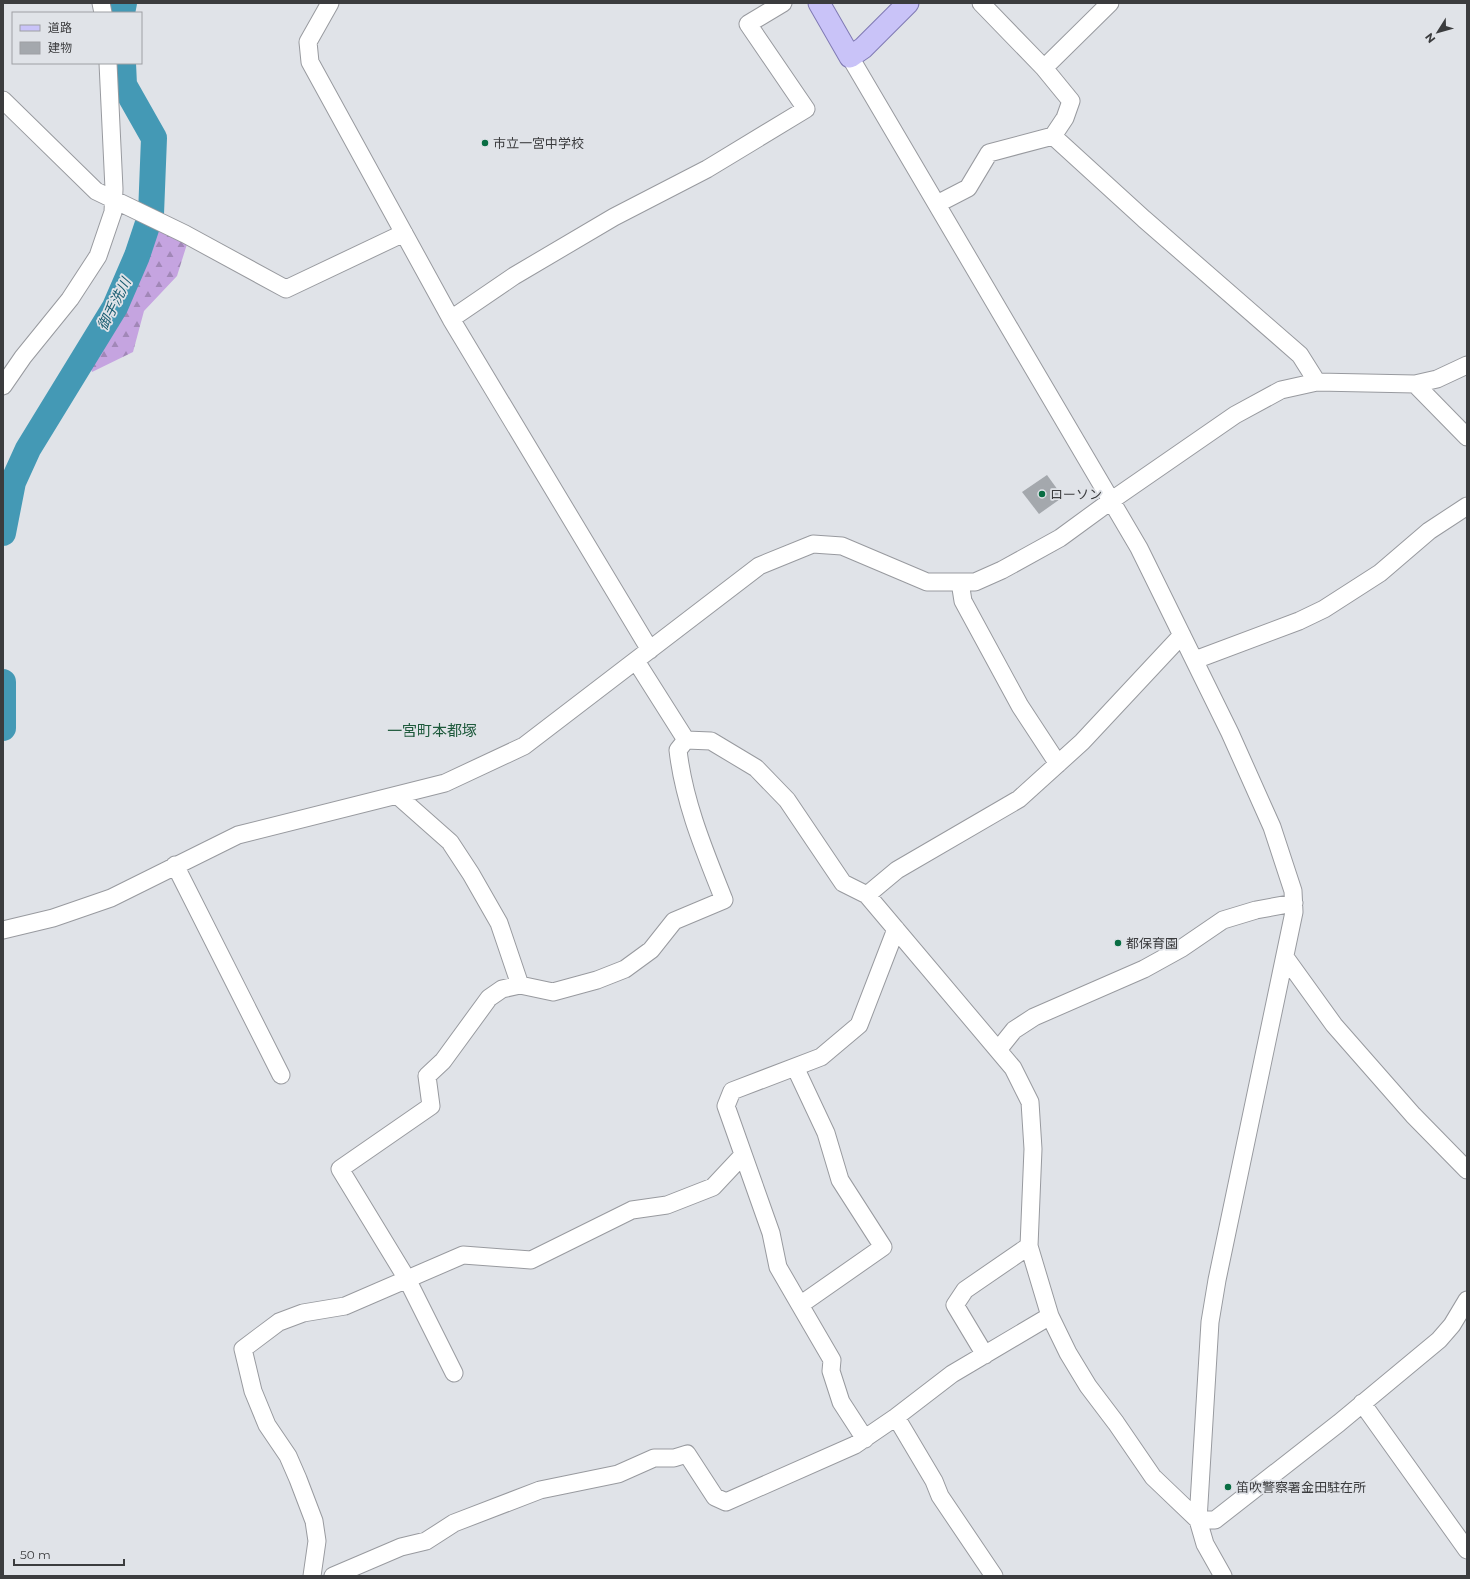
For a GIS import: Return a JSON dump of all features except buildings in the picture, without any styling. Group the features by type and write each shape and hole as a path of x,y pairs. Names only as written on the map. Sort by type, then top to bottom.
{"main road":[{"path":"819,3 850,57 863,48 908,3"}],"street":[{"path":"330,3 308,42 310,62 451,319 650,650"},
{"path":"451,319 514,276 614,216 707,169 806,109 748,24 783,3"},
{"path":"937,204 968,188 989,153 1053,136 1065,118 1071,101 1044,68 981,3"},
{"path":"1044,68 1110,3"},
{"path":"850,57 1139,548 1230,733 1272,827 1293,891 1294,912 1218,1272 1212,1308 1198,1520 1205,1544 1223,1576"},
{"path":"3,386 23,357 70,299 98,256 113,212 114,201 108,64"},
{"path":"3,100 96,192 185,234 286,289 404,233"},
{"path":"1053,136 1144,219 1300,355 1317,382"},
{"path":"3,930 53,918 111,898 238,835 445,783 524,746 759,566 813,544 842,546 927,582 975,582 1002,570 1060,538 1235,414 1281,390 1317,382 1415,384 1437,379 1467,365"},
{"path":"1415,384 1467,437"},
{"path":"1194,660 1299,621 1324,608 1380,573 1429,531 1467,506"},
{"path":"960,582 963,600 1020,706 1058,764"},
{"path":"867,896 898,870 1019,799 1082,742 1162,654 1182,635"},
{"path":"636,661 686,740"},
{"path":"686,740 711,741 756,768 787,800 843,883 867,896 1014,1068 1030,1102 1033,1149 1028,1246 1050,1316 1068,1353 1088,1386 1153,1476 1198,1520 1215,1520 1362,1403 1439,1340 1452,1325 1467,1300"},
{"path":"454,1373 407,1279 340,1169 432,1106 427,1076 443,1061 489,998 502,989 520,985 553,992 597,980 625,969 651,950 674,921 724,900 696,832 680,767 678,750 686,740"},
{"path":"398,796 450,842 472,874 500,923 520,985"},
{"path":"175,866 281,1076"},
{"path":"998,1050 1014,1030 1034,1017 1144,969 1182,948 1223,920 1256,910 1294,903"},
{"path":"865,1439 841,1402 831,1372 832,1360 778,1267 771,1233 726,1106 732,1091 821,1057 859,1025 896,929"},
{"path":"1285,957 1334,1024 1413,1115 1467,1170"},
{"path":"795,1067 826,1133 840,1180 883,1247 800,1305"},
{"path":"312,1576 317,1541 314,1521 288,1456 267,1426 253,1391 243,1349 279,1322 303,1312 346,1306 463,1255 530,1260 632,1210 667,1205 714,1187 744,1155"},
{"path":"985,1355 955,1305 965,1290 1028,1246"},
{"path":"332,1576 401,1547 426,1541 454,1522 540,1490 618,1474 654,1458 674,1458 687,1454 715,1496 726,1502 855,1445 896,1417 952,1374 1050,1316"},
{"path":"1362,1403 1467,1550"},
{"path":"896,1417 934,1481 940,1496 994,1576"}],"green space":[{"path":"159,231 187,244 177,276 144,311 133,352 92,372 89,363 118,316 150,242"}],"waterway":[{"name":"御手洗川","path":"122,12 124,3"},
{"name":"御手洗川","path":"3,533 13,482 28,449 115,307 137,256 151,214 154,138 124,85 123,64"},
{"name":"御手洗川","path":"3,682 3,728"}],"place":[{"name":"市立一宮中学校","path":"485,143"},
{"name":"ローソン","path":"1042,494"},
{"name":"都保育園","path":"1118,943"},
{"name":"笛吹警察署金田駐在所","path":"1228,1487"}],"district":[{"name":"一宮町本都塚","path":"432,731"}]}
